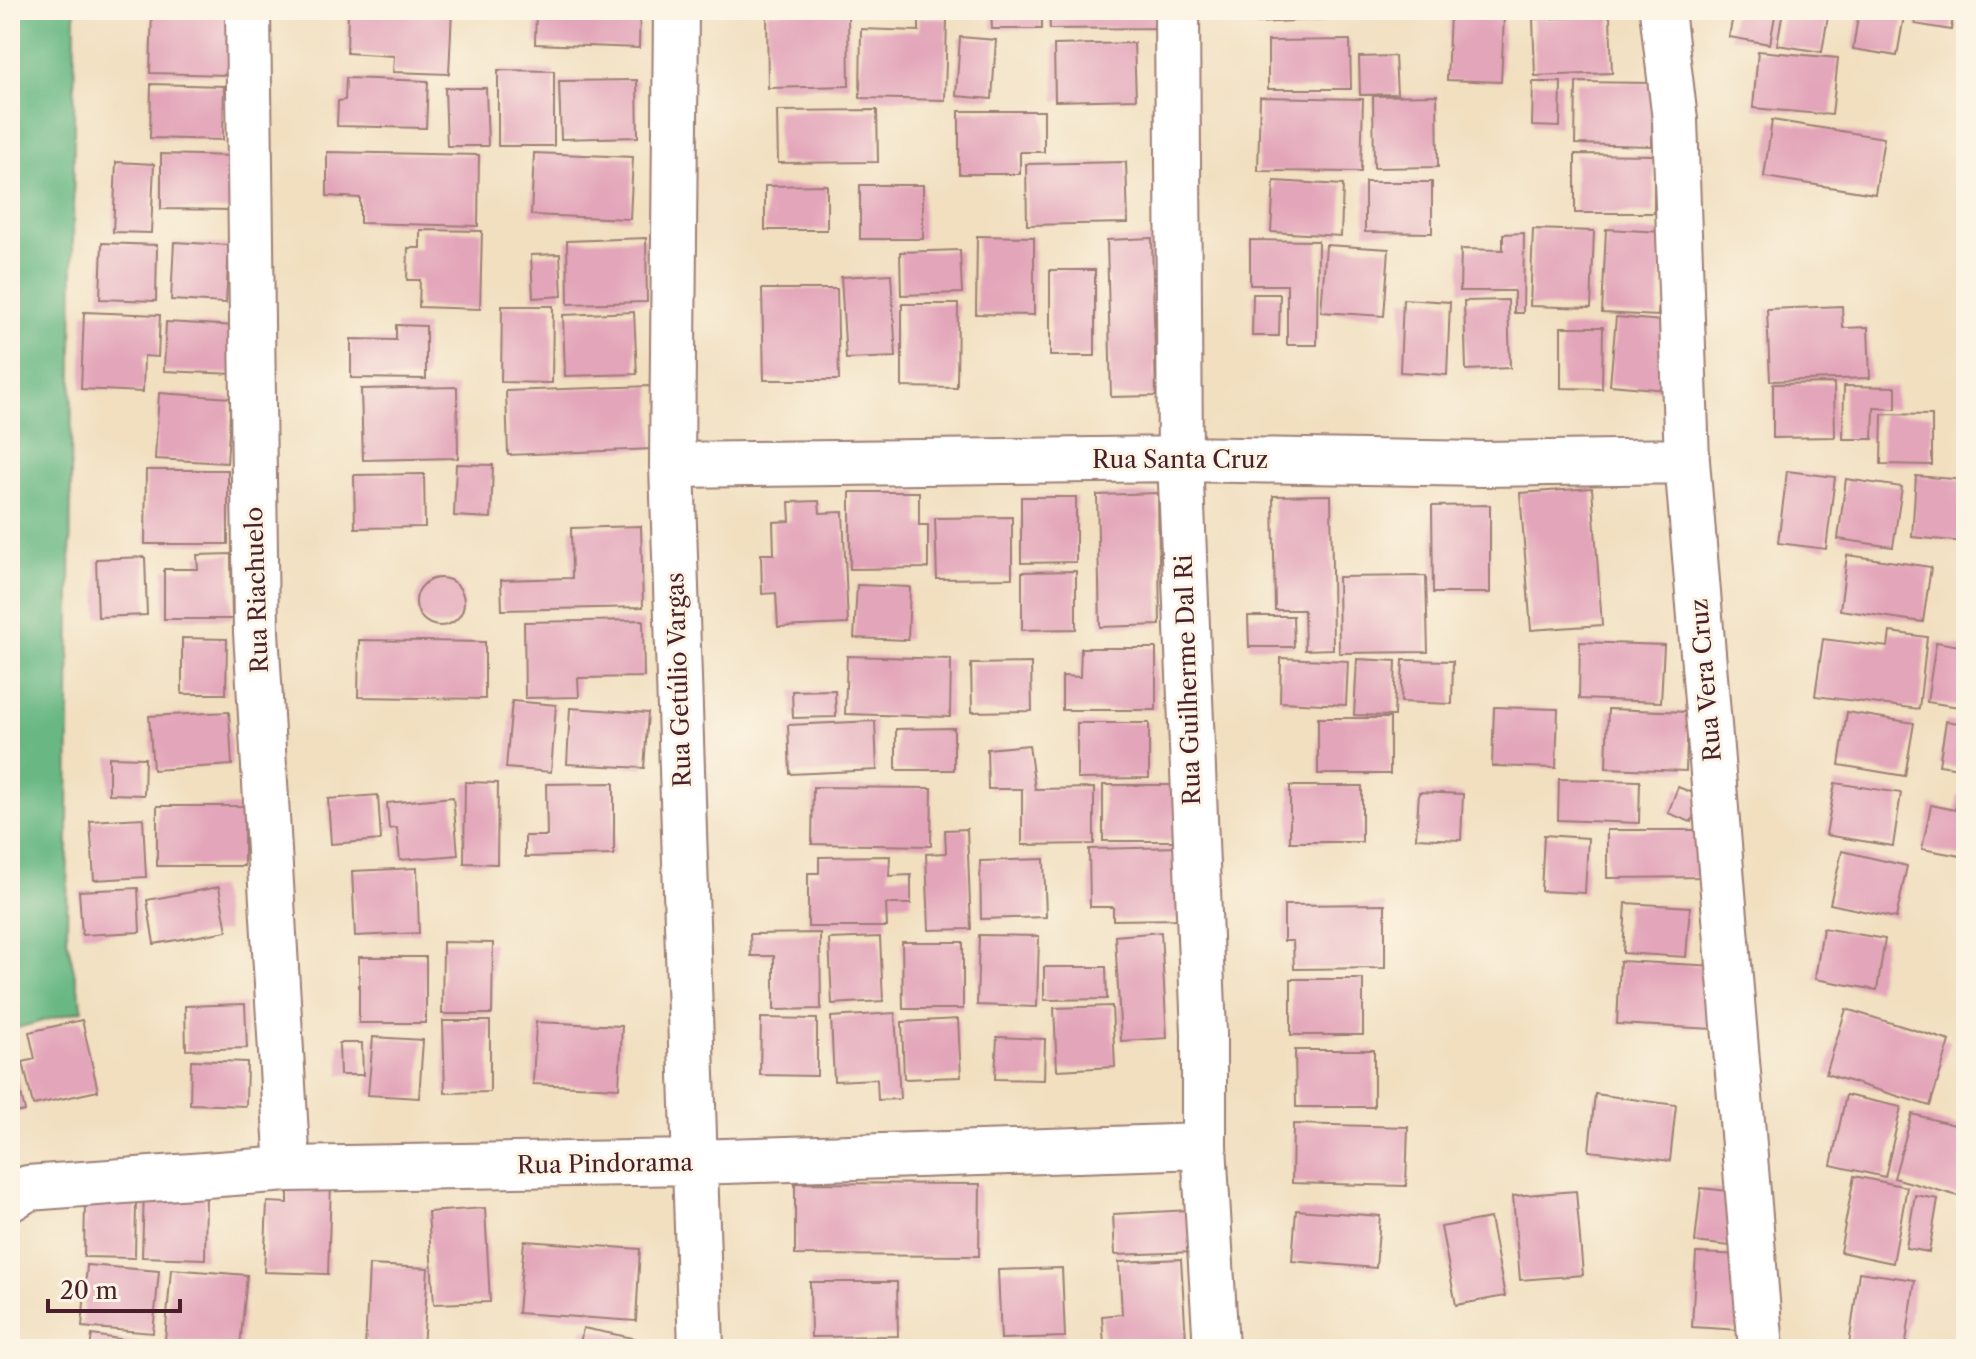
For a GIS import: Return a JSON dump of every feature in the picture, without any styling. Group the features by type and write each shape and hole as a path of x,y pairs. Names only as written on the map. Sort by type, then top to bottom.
{"street":[{"name":"Rua Riachuelo","path":"248,10 256,632 288,1169"},
{"name":"Rua Getúlio Vargas","path":"676,10 672,465 701,1349"},
{"name":"Rua Guilherme Dal Ri","path":"1177,10 1180,459 1204,1033 1204,1146 1216,1349"},
{"name":"Rua Vera Cruz","path":"1662,10 1675,120 1687,461 1761,1349"},
{"name":"Rua Santa Cruz","path":"672,465 1180,459 1484,464 1687,461"},
{"name":"Rua Pindorama","path":"10,1199 28,1188 288,1169 693,1162 1204,1146"}],"green space":[{"path":"10,10 75,10 67,940 83,1010 10,1030"}],"building":[{"path":"152,10 231,10 229,75 150,73"},
{"path":"348,10 452,10 449,74 393,72 394,56 347,53"},
{"path":"536,10 640,10 639,48 535,44"},
{"path":"991,10 1042,10 1042,29 992,29"},
{"path":"1049,10 1155,10 1156,28 1050,29"},
{"path":"1256,10 1349,10 1349,18 1256,23"},
{"path":"1558,10 1607,10 1607,12 1559,15"},
{"path":"1734,10 1776,10 1770,44 1729,37"},
{"path":"1783,10 1829,10 1822,52 1777,45"},
{"path":"1859,10 1905,10 1897,56 1853,49"},
{"path":"1917,10 1954,10 1951,30 1915,24"},
{"path":"848,11 849,86 768,88 767,12"},
{"path":"1450,14 1504,16 1501,82 1447,80"},
{"path":"1610,16 1612,73 1535,76 1533,19"},
{"path":"919,18 947,19 945,100 860,98 861,29 919,31"},
{"path":"960,37 996,40 992,99 956,96"},
{"path":"1350,40 1351,89 1268,89 1268,41"},
{"path":"1134,43 1136,99 1055,101 1054,45"},
{"path":"1758,51 1838,58 1832,115 1753,108"},
{"path":"1395,56 1397,94 1360,95 1359,57"},
{"path":"498,70 554,71 554,146 498,146"},
{"path":"346,78 428,81 426,128 337,126 338,101 345,100"},
{"path":"637,80 638,137 561,139 559,81"},
{"path":"1533,82 1561,82 1560,127 1532,126"},
{"path":"1576,82 1653,83 1652,146 1575,144"},
{"path":"151,84 224,86 223,140 150,138"},
{"path":"445,88 486,88 488,146 447,146"},
{"path":"1437,95 1438,167 1374,168 1373,96"},
{"path":"1260,97 1363,99 1361,172 1258,171"},
{"path":"877,110 878,162 778,163 777,111"},
{"path":"959,111 1044,111 1044,152 1020,152 1020,174 959,174"},
{"path":"1772,120 1884,138 1875,194 1764,177"},
{"path":"327,152 479,155 478,226 360,223 360,198 327,196"},
{"path":"534,153 633,157 630,219 531,215"},
{"path":"161,154 233,156 233,210 161,209"},
{"path":"1575,154 1654,155 1654,213 1575,213"},
{"path":"116,162 154,164 151,233 113,232"},
{"path":"1126,162 1128,223 1027,225 1026,164"},
{"path":"1274,181 1343,185 1341,236 1271,232"},
{"path":"1365,182 1432,182 1432,233 1365,232"},
{"path":"827,185 827,230 765,230 765,186"},
{"path":"860,185 923,185 923,239 860,239"},
{"path":"1533,229 1594,231 1591,308 1530,306"},
{"path":"1606,229 1663,232 1658,316 1602,313"},
{"path":"420,230 482,231 480,309 419,307 420,280 407,280 408,248 420,248"},
{"path":"1524,233 1523,313 1514,313 1514,291 1460,291 1461,249 1503,250 1503,234"},
{"path":"977,236 1034,237 1034,315 976,314"},
{"path":"646,238 647,302 568,304 567,241"},
{"path":"1152,238 1156,396 1111,397 1107,240"},
{"path":"1250,240 1318,241 1317,345 1287,345 1287,285 1250,285"},
{"path":"174,242 229,245 226,303 171,300"},
{"path":"102,243 157,245 156,301 100,299"},
{"path":"1326,245 1389,249 1384,316 1321,312"},
{"path":"960,250 962,293 901,295 900,252"},
{"path":"560,254 562,296 533,298 531,255"},
{"path":"1050,270 1095,270 1095,356 1050,356"},
{"path":"891,274 896,357 846,359 841,277"},
{"path":"762,289 837,289 839,380 764,380"},
{"path":"1253,294 1280,294 1279,336 1252,336"},
{"path":"1403,299 1450,302 1447,375 1400,372"},
{"path":"1508,300 1510,368 1466,370 1464,301"},
{"path":"902,304 958,304 957,388 902,387"},
{"path":"502,306 553,306 552,383 501,382"},
{"path":"1842,306 1843,328 1868,327 1870,378 1770,381 1767,309"},
{"path":"84,312 160,315 158,357 144,356 143,392 81,389"},
{"path":"634,312 637,374 565,376 563,315"},
{"path":"1616,317 1673,322 1667,390 1610,385"},
{"path":"166,322 237,326 235,374 164,371"},
{"path":"396,325 426,326 426,379 351,378 351,339 396,340"},
{"path":"1561,327 1603,327 1602,389 1561,388"},
{"path":"1834,383 1835,437 1773,438 1773,384"},
{"path":"651,386 653,449 508,455 506,391"},
{"path":"1844,386 1896,387 1896,409 1874,408 1873,439 1843,439"},
{"path":"457,387 458,458 363,460 361,389"},
{"path":"159,393 231,398 227,463 155,459"},
{"path":"1882,414 1932,415 1932,465 1881,464"},
{"path":"456,464 493,465 491,518 454,516"},
{"path":"146,470 228,470 228,544 145,544"},
{"path":"1787,471 1835,477 1826,549 1778,543"},
{"path":"424,474 425,527 355,528 354,475"},
{"path":"1916,476 1966,480 1965,542 1912,537"},
{"path":"1846,479 1902,487 1893,547 1838,539"},
{"path":"1592,488 1602,625 1531,630 1520,493"},
{"path":"850,492 919,492 919,525 928,525 928,568 850,569"},
{"path":"1158,493 1160,625 1100,627 1097,495"},
{"path":"1331,495 1333,649 1305,650 1304,610 1275,610 1273,496"},
{"path":"1021,497 1076,497 1076,562 1021,563"},
{"path":"819,501 820,513 843,512 848,624 778,627 776,593 762,594 761,554 774,554 773,522 790,521 789,502"},
{"path":"1490,505 1490,593 1433,593 1432,506"},
{"path":"1012,517 1012,578 937,579 935,518"},
{"path":"641,526 643,607 502,610 501,580 572,578 571,528"},
{"path":"231,554 232,619 164,619 164,569 198,569 197,555"},
{"path":"1847,555 1931,567 1923,622 1840,610"},
{"path":"145,557 147,615 98,617 96,559"},
{"path":"1076,571 1076,629 1022,630 1022,572"},
{"path":"1426,576 1428,652 1339,653 1338,577"},
{"path":"440,578 457,585 464,602 457,619 440,626 423,619 416,602 423,585"},
{"path":"857,585 910,587 908,640 854,638"},
{"path":"1248,616 1293,616 1294,647 1249,647"},
{"path":"643,620 644,677 578,678 579,697 525,698 524,622"},
{"path":"1890,632 1927,637 1919,709 1815,696 1823,639 1888,647"},
{"path":"182,638 227,639 226,694 182,694"},
{"path":"359,640 485,642 485,699 358,697"},
{"path":"1580,642 1664,645 1661,702 1579,699"},
{"path":"1936,642 1966,647 1966,708 1927,702"},
{"path":"1081,648 1156,648 1156,710 1062,710 1062,676 1080,677"},
{"path":"847,656 951,659 950,717 845,714"},
{"path":"1281,658 1348,661 1346,705 1280,702"},
{"path":"1357,659 1396,661 1394,716 1354,715"},
{"path":"1403,660 1453,661 1452,704 1401,702"},
{"path":"1031,663 1032,711 972,712 971,664"},
{"path":"835,690 836,717 793,718 792,691"},
{"path":"512,701 556,705 551,772 506,768"},
{"path":"1494,707 1558,709 1556,768 1492,766"},
{"path":"570,708 648,713 644,768 567,764"},
{"path":"1608,709 1688,712 1686,771 1606,768"},
{"path":"229,712 232,765 153,770 149,716"},
{"path":"1847,712 1914,723 1905,776 1839,765"},
{"path":"1318,718 1390,718 1390,774 1318,774"},
{"path":"875,721 877,770 790,774 788,725"},
{"path":"1946,721 1966,724 1966,769 1939,765"},
{"path":"1077,723 1149,723 1149,778 1077,779"},
{"path":"954,728 954,770 896,770 896,729"},
{"path":"1029,745 1035,789 1094,788 1094,844 1022,845 1022,789 988,789 987,749"},
{"path":"109,757 145,758 144,795 109,794"},
{"path":"1559,779 1640,781 1639,823 1558,820"},
{"path":"465,782 498,783 497,864 464,863"},
{"path":"614,783 614,855 525,857 525,836 547,836 546,784"},
{"path":"1835,783 1901,793 1893,846 1826,835"},
{"path":"1103,785 1175,785 1175,841 1103,841"},
{"path":"1290,786 1362,786 1362,842 1290,842"},
{"path":"813,787 932,788 931,846 812,844"},
{"path":"1678,787 1701,796 1691,822 1668,813"},
{"path":"1419,792 1463,794 1461,840 1416,838"},
{"path":"378,795 381,840 331,844 328,799"},
{"path":"1958,796 1966,798 1966,857 1922,849 1931,805 1955,810"},
{"path":"453,797 458,855 400,860 397,828 389,829 387,803"},
{"path":"157,806 244,806 244,866 157,866"},
{"path":"143,818 146,877 94,880 90,821"},
{"path":"967,829 971,929 929,930 926,854 946,853 945,830"},
{"path":"1607,830 1712,830 1712,877 1607,878"},
{"path":"1544,835 1588,838 1585,893 1541,891"},
{"path":"1182,847 1184,919 1113,920 1113,907 1090,907 1089,849"},
{"path":"1842,851 1907,866 1896,918 1830,904"},
{"path":"890,856 889,876 911,875 911,904 886,904 887,927 808,927 808,873 819,873 819,857"},
{"path":"1044,859 1046,917 981,919 980,861"},
{"path":"417,868 419,933 355,936 352,871"},
{"path":"219,887 227,931 154,944 147,900"},
{"path":"138,888 140,932 82,935 79,891"},
{"path":"1626,903 1690,907 1686,957 1623,953"},
{"path":"1385,904 1385,968 1294,969 1293,941 1284,941 1284,905"},
{"path":"1823,928 1885,939 1877,990 1815,979"},
{"path":"1161,932 1167,1038 1121,1041 1115,936"},
{"path":"820,933 821,1009 774,1010 774,956 751,956 750,934"},
{"path":"979,935 1039,936 1037,1007 977,1005"},
{"path":"880,937 883,1001 832,1004 829,939"},
{"path":"443,942 493,943 492,1014 442,1014"},
{"path":"902,942 963,942 963,1009 903,1009"},
{"path":"359,957 426,957 426,1023 359,1023"},
{"path":"1620,961 1717,966 1714,1029 1617,1024"},
{"path":"1044,967 1106,967 1107,999 1044,1000"},
{"path":"1291,979 1363,979 1363,1035 1291,1035"},
{"path":"245,1004 247,1048 186,1050 185,1006"},
{"path":"1112,1006 1115,1067 1057,1070 1054,1008"},
{"path":"1846,1009 1950,1041 1930,1106 1826,1074"},
{"path":"895,1013 900,1099 878,1100 877,1079 834,1081 831,1017"},
{"path":"761,1018 817,1019 817,1076 760,1075"},
{"path":"958,1019 961,1077 904,1079 902,1022"},
{"path":"82,1020 98,1091 33,1105 23,1062 35,1059 29,1032"},
{"path":"443,1021 490,1021 490,1092 445,1093"},
{"path":"536,1022 622,1026 619,1088 533,1084"},
{"path":"373,1037 423,1040 419,1098 368,1095"},
{"path":"997,1037 1045,1039 1044,1080 995,1079"},
{"path":"339,1043 362,1043 363,1075 340,1075"},
{"path":"10,1046 25,1111 10,1114"},
{"path":"1295,1050 1374,1050 1374,1107 1296,1107"},
{"path":"191,1060 247,1062 246,1106 190,1104"},
{"path":"1595,1094 1676,1105 1670,1161 1589,1151"},
{"path":"1846,1095 1901,1107 1885,1177 1831,1165"},
{"path":"1912,1114 1966,1128 1966,1183 1962,1197 1894,1178"},
{"path":"1293,1124 1408,1127 1406,1186 1292,1183"},
{"path":"1854,1176 1907,1187 1893,1263 1840,1252"},
{"path":"288,1182 331,1184 328,1274 264,1272 267,1202 288,1203"},
{"path":"795,1183 980,1184 979,1256 795,1255"},
{"path":"1701,1188 1736,1192 1730,1246 1695,1242"},
{"path":"144,1191 206,1193 205,1259 142,1257"},
{"path":"1576,1191 1583,1275 1520,1280 1513,1196"},
{"path":"1915,1195 1938,1199 1929,1252 1906,1248"},
{"path":"85,1203 136,1203 135,1258 84,1257"},
{"path":"485,1208 490,1302 434,1304 428,1212"},
{"path":"1192,1210 1194,1252 1115,1255 1113,1214"},
{"path":"1296,1210 1380,1216 1376,1268 1292,1261"},
{"path":"1490,1218 1505,1296 1456,1305 1441,1227"},
{"path":"524,1241 640,1249 636,1321 518,1313"},
{"path":"1696,1253 1745,1255 1742,1330 1692,1327"},
{"path":"1181,1259 1186,1340 1104,1345 1102,1316 1122,1314 1119,1262"},
{"path":"87,1265 159,1271 153,1333 82,1327"},
{"path":"369,1265 428,1268 423,1349 365,1349"},
{"path":"1062,1268 1065,1337 1001,1339 998,1270"},
{"path":"171,1269 247,1275 240,1347 165,1340"},
{"path":"1859,1272 1915,1280 1905,1349 1849,1345"},
{"path":"810,1282 897,1282 898,1336 811,1337"},
{"path":"583,1328 648,1341 646,1349 579,1349"},
{"path":"92,1335 161,1345 161,1349 90,1349"},
{"path":"258,1345 281,1347 281,1349 258,1349"}]}
